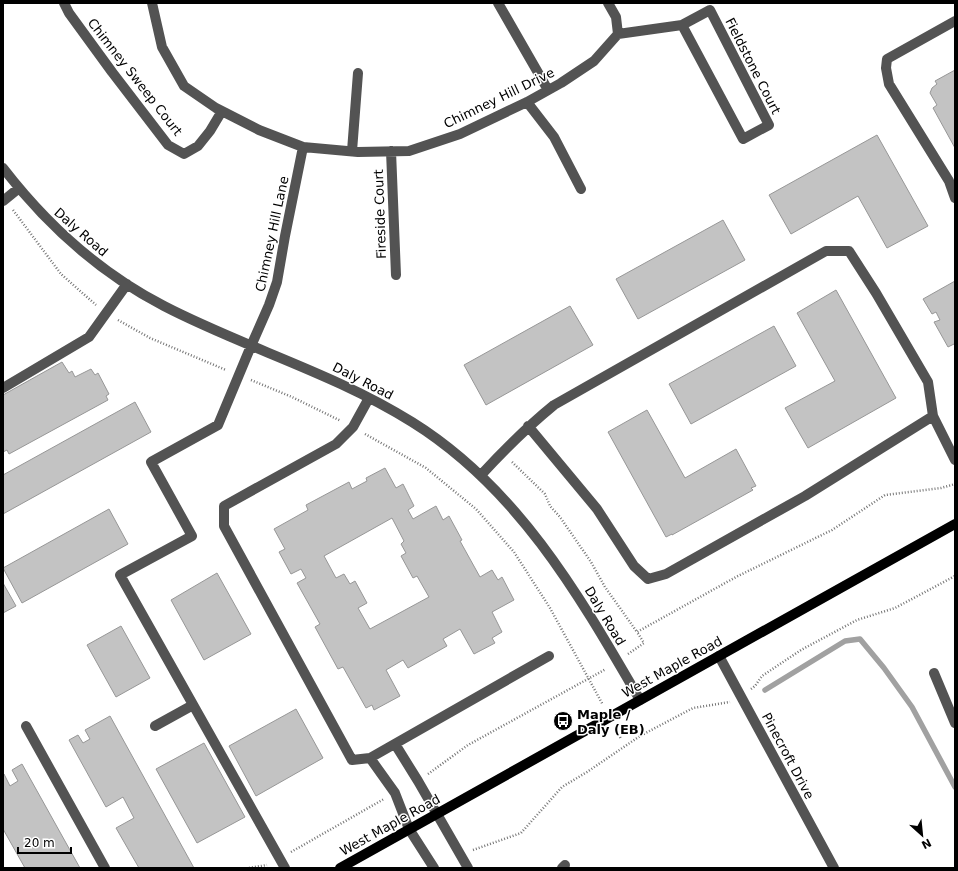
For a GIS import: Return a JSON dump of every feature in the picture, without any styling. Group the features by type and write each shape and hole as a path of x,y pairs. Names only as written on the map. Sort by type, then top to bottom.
{"main road":[{"name":"West Maple Road","path":"340,868 955,524"}],"street":[{"name":"Chimney Sweep Court","path":"64,3 69,13 168,145 184,154 198,146 210,131 222,111"},
{"name":"Chimney Hill Drive","path":"152,3 162,47 184,86 222,111 259,130 303,147 352,151 409,151 460,134 527,102 594,61 618,34"},
{"path":"498,3 548,90"},
{"path":"608,3 616,16 618,34"},
{"name":"Fieldstone Court","path":"618,34 682,25 710,10 769,125 743,139 682,25"},
{"path":"955,21 887,59 886,68 889,84 949,181 955,198"},
{"path":"352,151 358,73"},
{"path":"527,102 554,137 581,189"},
{"name":"Chimney Hill Lane","path":"194,705 120,575 192,536 151,462 218,425 238,375 269,306 277,282 303,147"},
{"name":"Fireside Court","path":"391,151 396,275"},
{"name":"Daly Road","path":"3,168 43,216 77,248 127,284 162,305 202,325 338,382 412,422 446,445 481,475 524,521 571,584 640,700"},
{"path":"4,200 19,188"},
{"path":"481,475 504,449 528,426 554,406 826,251 849,251 876,293 928,382 933,416 955,460"},
{"path":"3,388 89,337 127,284"},
{"path":"369,398 353,427 336,444 224,506 224,526 352,760 370,758 549,656"},
{"path":"528,426 597,509 634,566 648,579 666,574 805,496 933,416"},
{"name":"Pinecroft Drive","path":"719,656 834,868"},
{"path":"934,673 955,723"},
{"path":"155,726 194,705 285,868"},
{"path":"26,726 105,868"},
{"path":"395,744 468,868"},
{"path":"370,758 394,793 409,829 434,868"}],"path":[{"path":"4,200 61,274 106,314 150,338 292,397 353,427 426,468 476,509 514,552 550,608 594,689"},
{"path":"504,449 512,462 545,494 550,506 560,516 591,562 605,587 644,643 640,646"},
{"path":"637,632 736,577 832,530 884,495 941,488 955,484"},
{"path":"755,686 762,676 801,650 857,620 895,608 955,576"},
{"path":"461,855 521,833 562,787 640,736 693,708 731,702"}],"building":[{"path":"955,70 955,148 933,108 937,105 930,93 932,88 937,84 935,81"},
{"path":"877,135 928,226 887,248 858,196 791,234 769,195"},
{"path":"723,220 745,260 638,319 616,279"},
{"path":"955,281 955,346 954,344 948,347 934,322 940,320 936,312 932,314 923,299"},
{"path":"836,290 896,398 808,448 785,408 835,381 797,313"},
{"path":"570,306 593,345 486,405 464,365"},
{"path":"774,326 796,366 691,424 669,384"},
{"path":"62,362 69,373 72,371 75,377 91,369 95,375 98,373 109,394 106,396 108,400 9,454 7,450 3,452 3,395"},
{"path":"135,402 151,432 3,514 3,475"},
{"path":"647,410 685,478 736,449 756,486 751,488 753,490 666,537 608,432"},
{"path":"385,468 396,488 403,484 414,506 408,510 413,519 436,506 443,520 449,516 462,540 460,541 480,577 492,570 498,580 502,577 514,600 492,612 502,632 492,638 495,643 474,654 460,629 443,639 447,646 408,668 403,660 386,670 400,696 374,710 372,705 366,708 343,667 338,669 315,627 320,624 297,583 306,578 301,569 291,574 279,552 285,549 274,529 308,510 306,505 349,482 352,489 367,481 366,478","holes":["392,518 404,541 401,544 406,553 401,556 413,578 417,576 429,597 370,629 358,608 367,603 355,581 350,584 344,574 336,578 324,556"]},
{"path":"109,509 128,544 22,603 3,568"},
{"path":"217,573 251,634 204,660 171,600"},
{"path":"3,583 16,606 3,613"},
{"path":"121,626 150,678 116,697 87,645"},
{"path":"296,709 323,758 256,796 229,746"},
{"path":"110,716 194,868 139,868 116,828 134,818 123,797 106,807 69,740 78,735 83,743 90,739 85,730"},
{"path":"204,743 245,817 197,843 156,769"},
{"path":"22,764 80,868 25,868 3,829 3,775 4,774 10,786 18,781 12,770"}],"waterway":[{"path":"765,690 845,641 860,639 884,668 912,707 955,787"}],"place":[{"name":"Maple / Daly (EB)","path":"563,721"}]}
